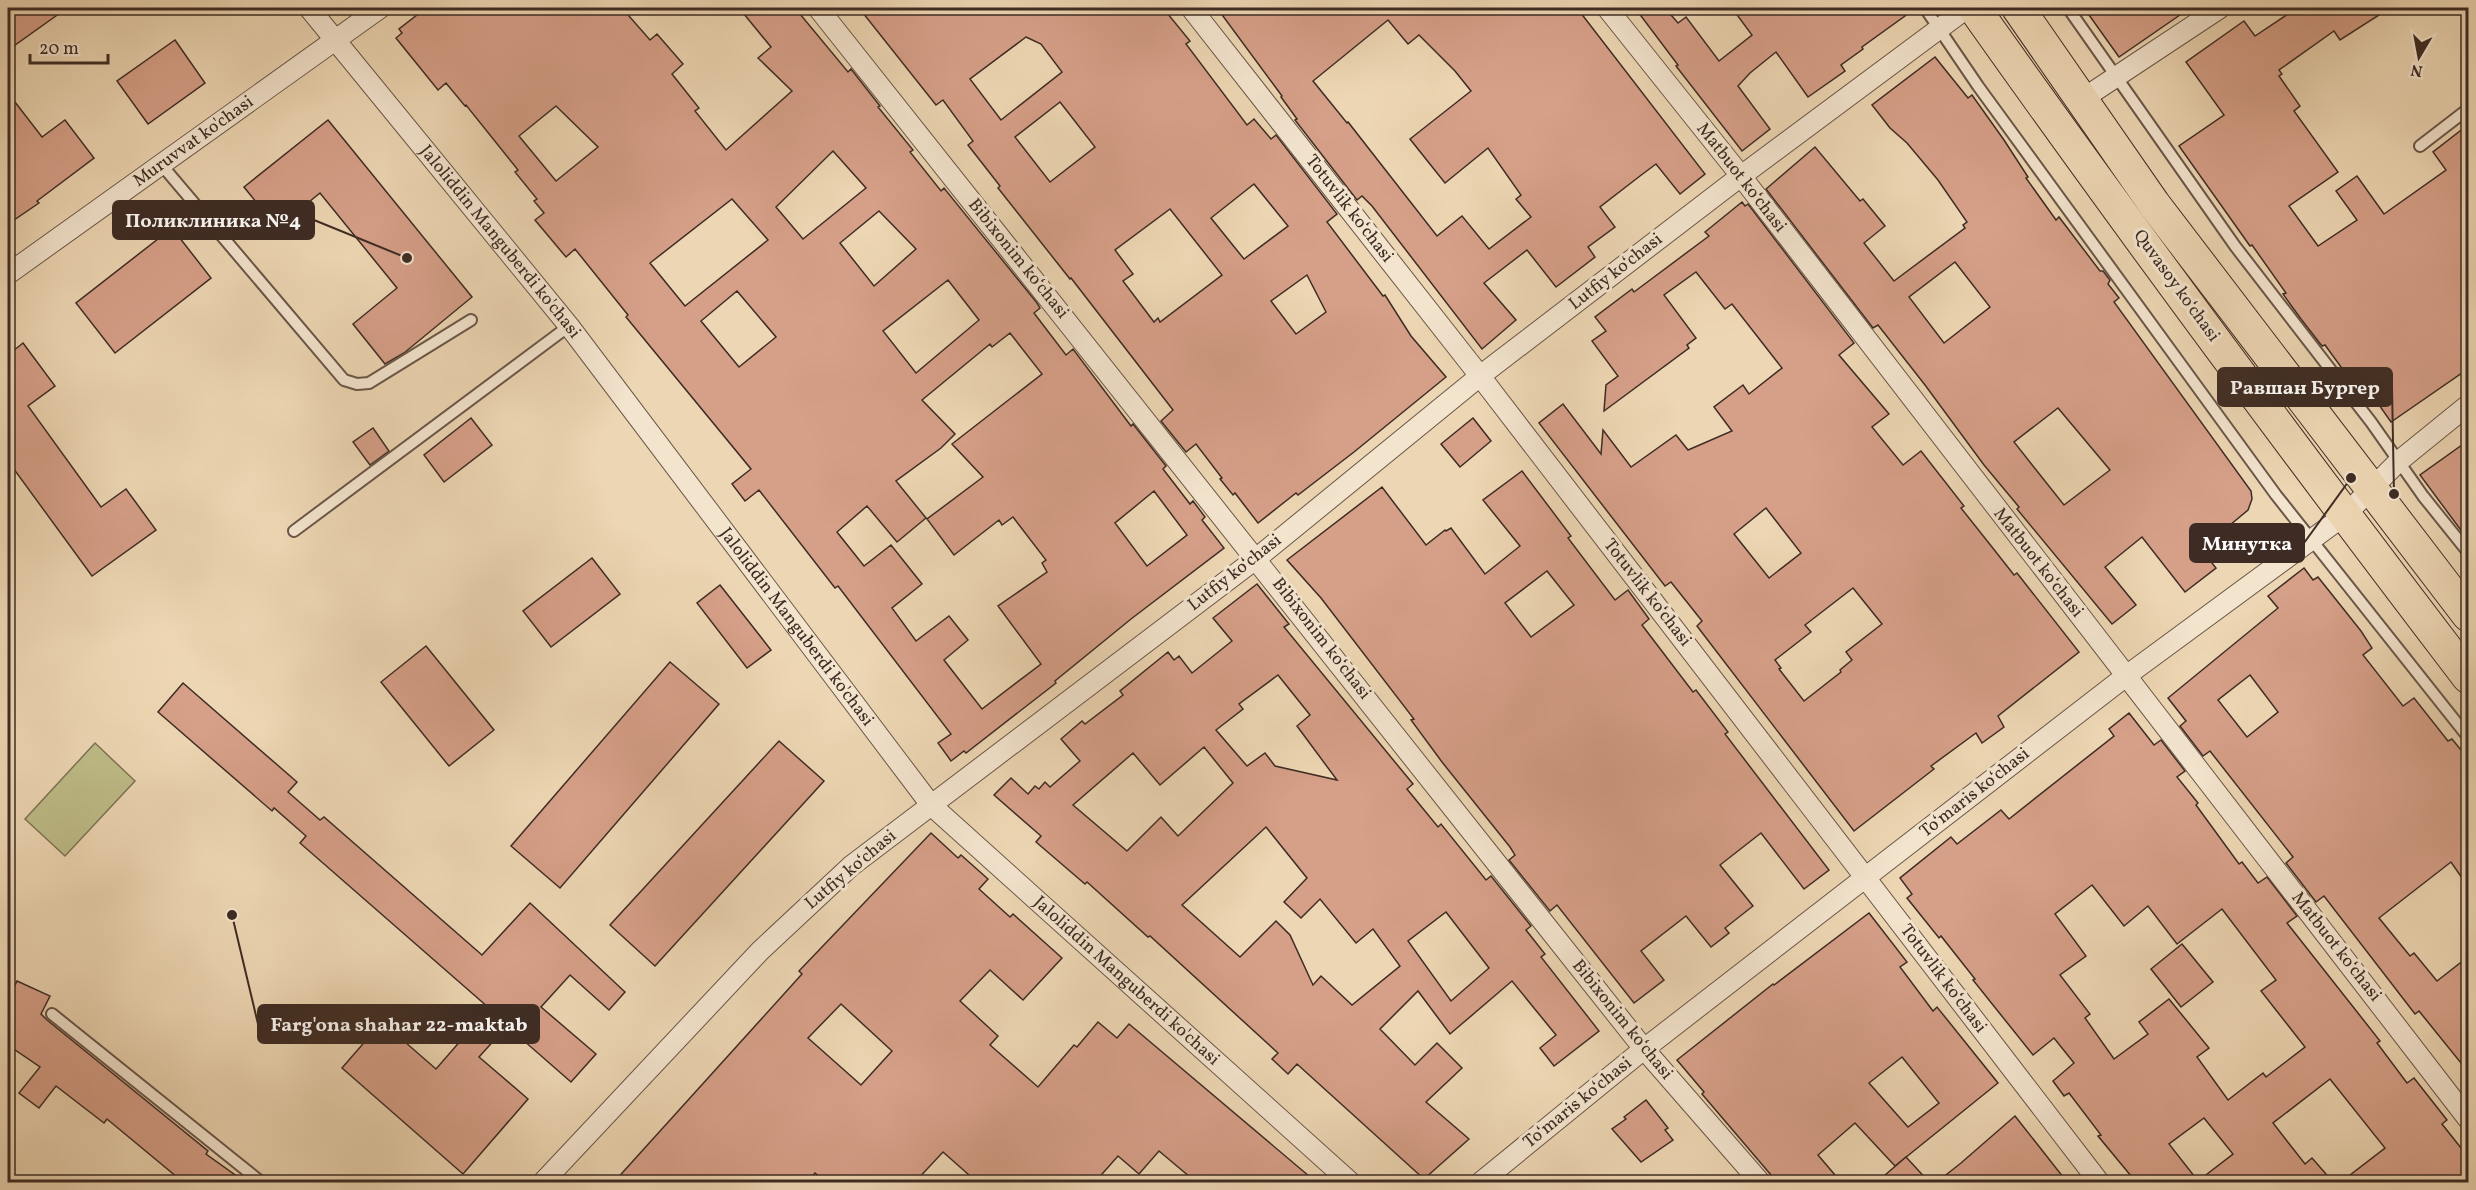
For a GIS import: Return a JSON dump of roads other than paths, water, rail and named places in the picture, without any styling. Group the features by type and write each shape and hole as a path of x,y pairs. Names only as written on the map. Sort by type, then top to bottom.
{"main road":[{"name":"Quvasoy koʻchasi","path":"1974,8 2064,135 2344,514 2469,677"},
{"name":"Quvasoy koʻchasi","path":"2018,8 2161,213 2469,615"}],"street":[{"name":"Jaloliddin Manguberdi ko'chasi","path":"309,8 569,326 931,805 1350,1182"},
{"name":"Muruvvat ko'chasi","path":"8,274 160,163 380,8"},
{"name":"Bibixonim koʻchasi","path":"818,8 1257,558 1644,1049 1760,1182"},
{"name":"Totuvlik koʻchasi","path":"1191,8 1480,376 2099,1182"},
{"name":"Matbuot koʻchasi","path":"1607,8 1741,176 2469,1119"},
{"name":"Lutfiy koʻchasi","path":"543,1182 760,951 851,866 1257,558 1480,376 1741,176 1967,8"},
{"path":"2081,100 2220,8"},
{"name":"Toʻmaris koʻchasi","path":"1482,1182 1644,1049 2126,676 2344,514 2399,461 2469,405"}],"lane":[{"path":"1925,8 1985,95 2277,495 2469,736"},
{"path":"2067,8 2118,77 2235,246 2469,552"},
{"path":"2420,146 2469,109"},
{"path":"160,163 344,380 357,384 369,383 471,320"},
{"path":"294,531 569,326"},
{"path":"52,1014 261,1182"}],"place":[{"name":"Поликлиника №4","path":"407,258"},
{"name":"Минутка","path":"2351,478"},
{"name":"Равшан Бургер","path":"2394,494"},
{"name":"Farg'ona shahar 22-maktab","path":"232,915"}]}
